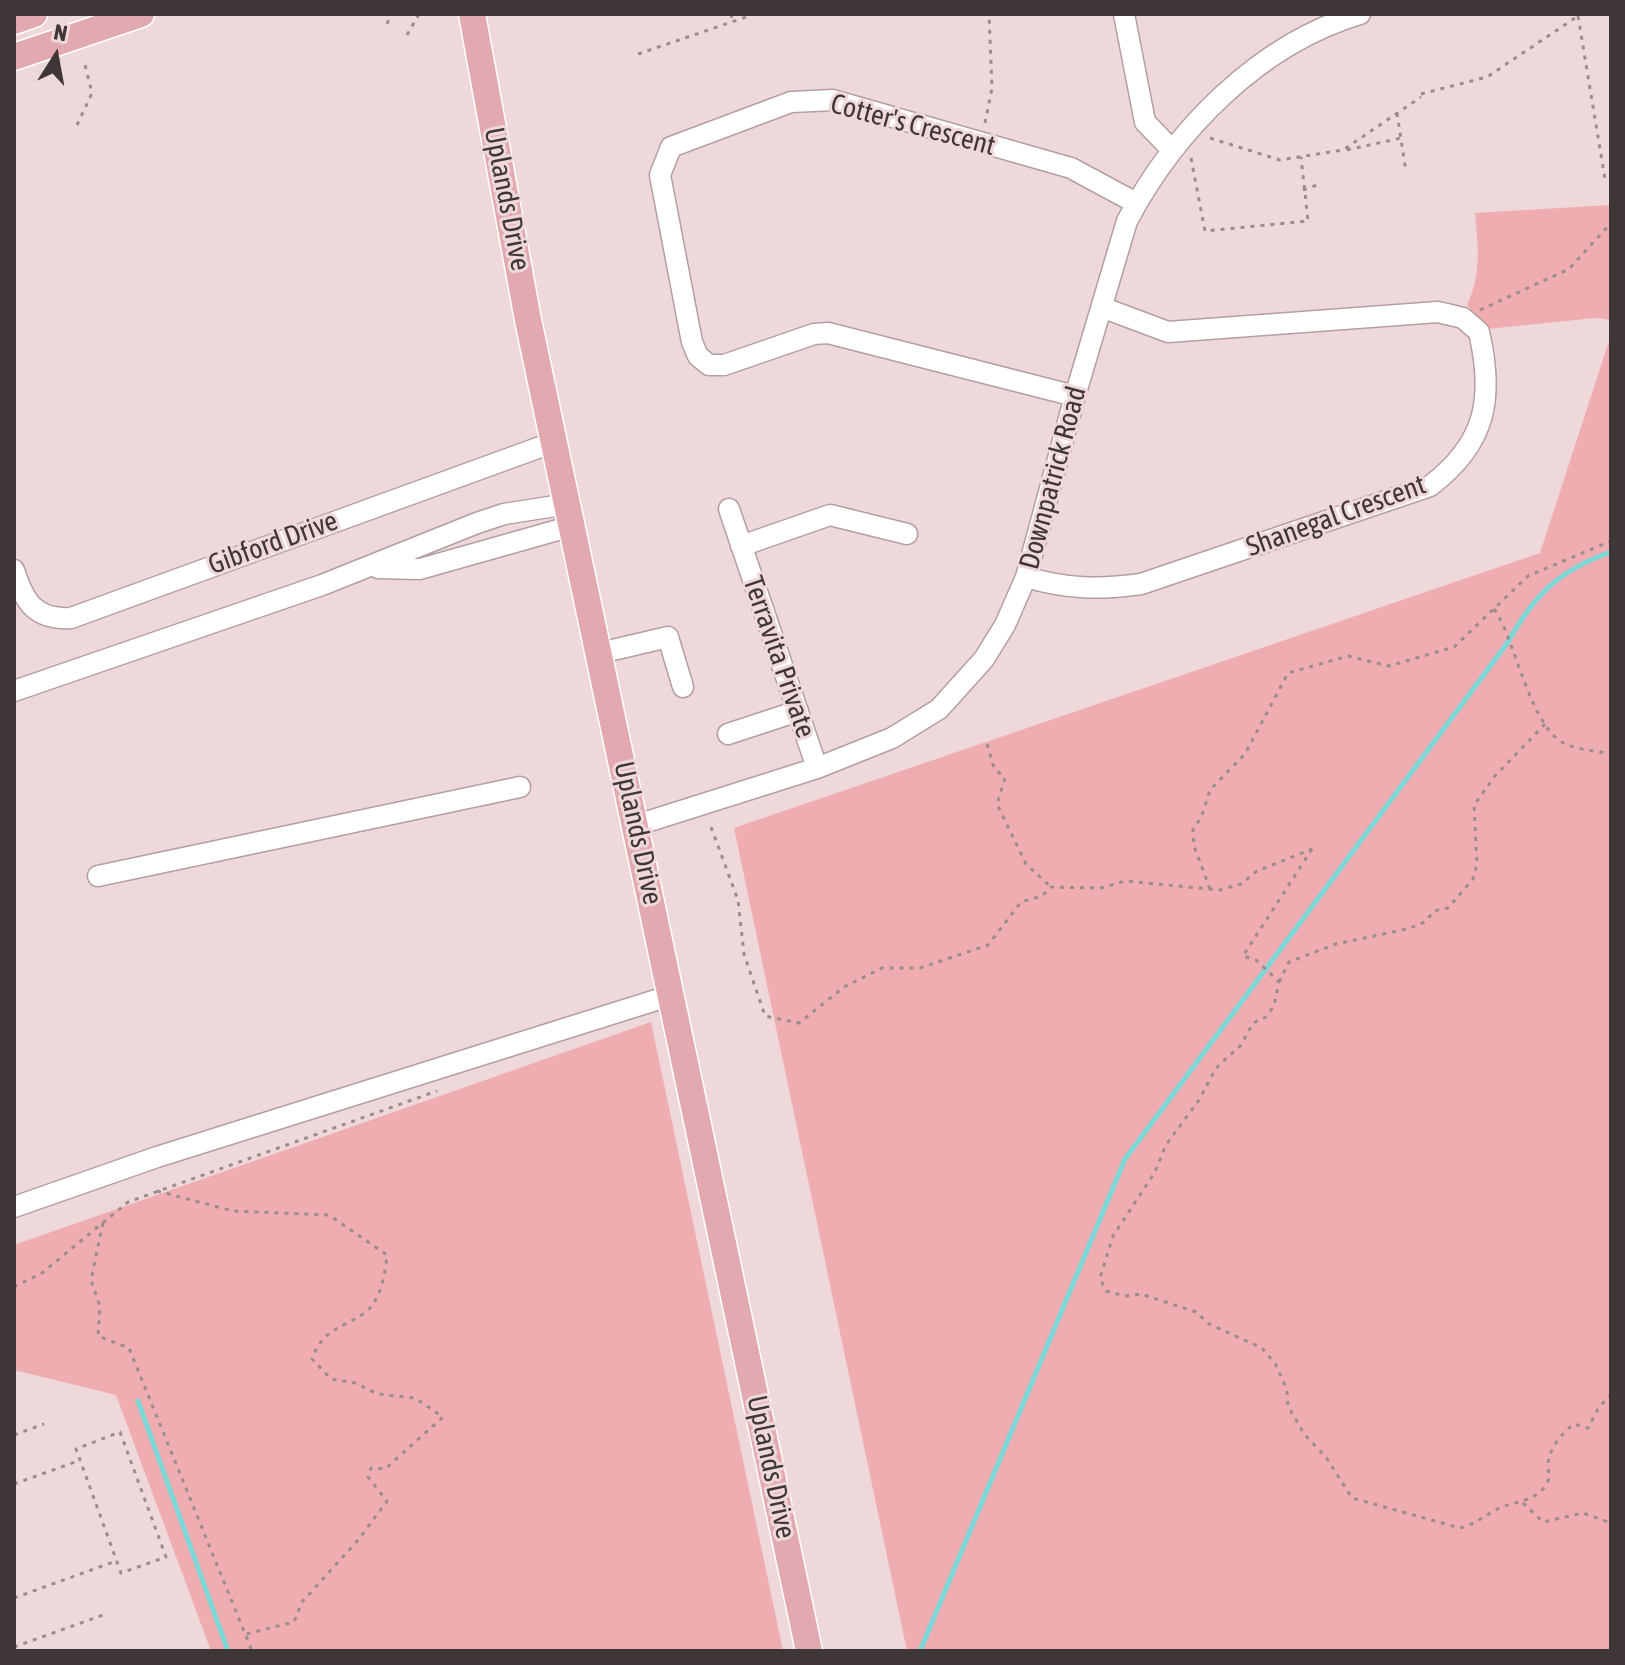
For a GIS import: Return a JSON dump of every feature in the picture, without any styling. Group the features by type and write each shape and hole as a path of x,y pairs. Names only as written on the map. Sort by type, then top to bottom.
{"main road":[{"path":"14,21 34,14"},
{"path":"14,57 141,14"},
{"path":"461,14 480,60"},
{"name":"Uplands Drive","path":"472,14 554,442 809,1651"}],"street":[{"path":"1124,14 1145,122 1183,137"},
{"name":"Downpatrick Road","path":"637,825 817,768 892,738 939,709 984,659 1005,625 1026,577 1075,396 1104,308 1127,221 1136,203 1183,137 1234,85 1304,35 1360,14"},
{"name":"Cotter's Crescent","path":"1075,396 828,333 814,334 724,365 709,365 698,356 692,342 660,175 671,147 791,102 833,100 1071,168 1136,203"},
{"path":"1104,308 1168,332 1438,312 1463,318"},
{"name":"Shanegal Crescent","path":"1026,577 1058,586 1101,590 1141,584 1430,486 1461,459 1477,426 1488,392 1479,332 1463,318"},
{"name":"Gibford Drive","path":"14,570 23,597 33,607 49,616 71,618 554,442"},
{"name":"Terravita Private","path":"729,509 817,768"},
{"path":"14,691 367,568 504,514 570,515"},
{"path":"367,568 420,569 570,515"},
{"name":"Terravita Private","path":"741,546 830,515 907,534"},
{"path":"600,653 668,637 683,687"},
{"path":"728,734 798,711"},
{"path":"98,876 520,787"},
{"path":"14,1207 157,1157 672,995"}],"path":[{"path":"387,24 391,14"},
{"path":"407,35 419,14"},
{"path":"731,14 733,23"},
{"path":"638,54 755,14"},
{"path":"981,142 992,88 989,14"},
{"path":"1343,150 1421,96 1487,77 1579,15 1605,179 1611,179"},
{"path":"77,125 92,93 85,65"},
{"path":"1397,113 1406,172"},
{"path":"1301,157 1308,221 1205,231 1183,137 1215,141 1280,160 1401,138"},
{"path":"1303,190 1317,185"},
{"path":"1463,318 1569,269 1611,223"},
{"path":"1210,889 1194,846 1193,829 1201,818 1210,790 1245,754 1288,673 1348,656 1389,666 1454,647 1528,576 1611,541"},
{"path":"1494,609 1505,625 1512,655 1545,724 1564,744 1611,754"},
{"path":"1545,724 1495,776 1474,805 1477,864 1473,879 1448,908 1434,911 1425,922 1407,929 1336,944 1289,962 1279,982 1274,1006 1266,1017 1253,1023 1241,1045 1216,1068 1113,1236 1100,1278 1106,1291 1125,1296 1141,1294 1196,1312 1209,1324 1262,1348 1276,1365 1287,1390 1288,1406 1304,1434 1326,1457 1352,1498 1460,1528 1475,1524 1503,1506 1523,1503 1546,1487 1550,1476 1548,1464 1560,1435 1574,1424 1588,1428 1599,1407 1611,1395"},
{"path":"987,744 994,768 1005,778 997,804 1026,864 1051,887 1101,888 1125,881 1210,889 1241,884 1257,871 1312,849 1243,956 1256,960 1279,982"},
{"path":"711,827 738,900 744,954 765,1016 799,1023 844,987 882,968 920,968 988,945 1021,902 1042,896 1051,887"},
{"path":"14,1287 42,1273 128,1202 450,1086"},
{"path":"157,1191 233,1211 329,1215 387,1255 383,1283 366,1313 338,1325 317,1345 312,1359 331,1379 355,1383 378,1394 415,1398 443,1417 385,1469 371,1468 368,1477 387,1501 359,1539 302,1602 294,1622 246,1634"},
{"path":"103,1223 91,1280 100,1307 98,1336 129,1348 252,1651"},
{"path":"14,1435 44,1424"},
{"path":"120,1432 166,1557 121,1573 79,1461 76,1449 120,1432"},
{"path":"14,1484 79,1461"},
{"path":"1523,1503 1543,1522 1583,1513 1611,1523"},
{"path":"14,1598 116,1561"},
{"path":"14,1647 103,1615"}],"shaded area":[{"path":"1611,205 1611,320 1595,318 1487,329 1467,305 1477,271 1475,213"},
{"path":"1611,335 1611,1651 907,1651 734,828 1540,553"},
{"path":"651,1022 783,1651 211,1651 116,1395 14,1370 14,1245"}],"waterway":[{"path":"920,1651 1125,1159 1538,598 1562,576 1611,552"},
{"path":"138,1401 228,1651"}]}
